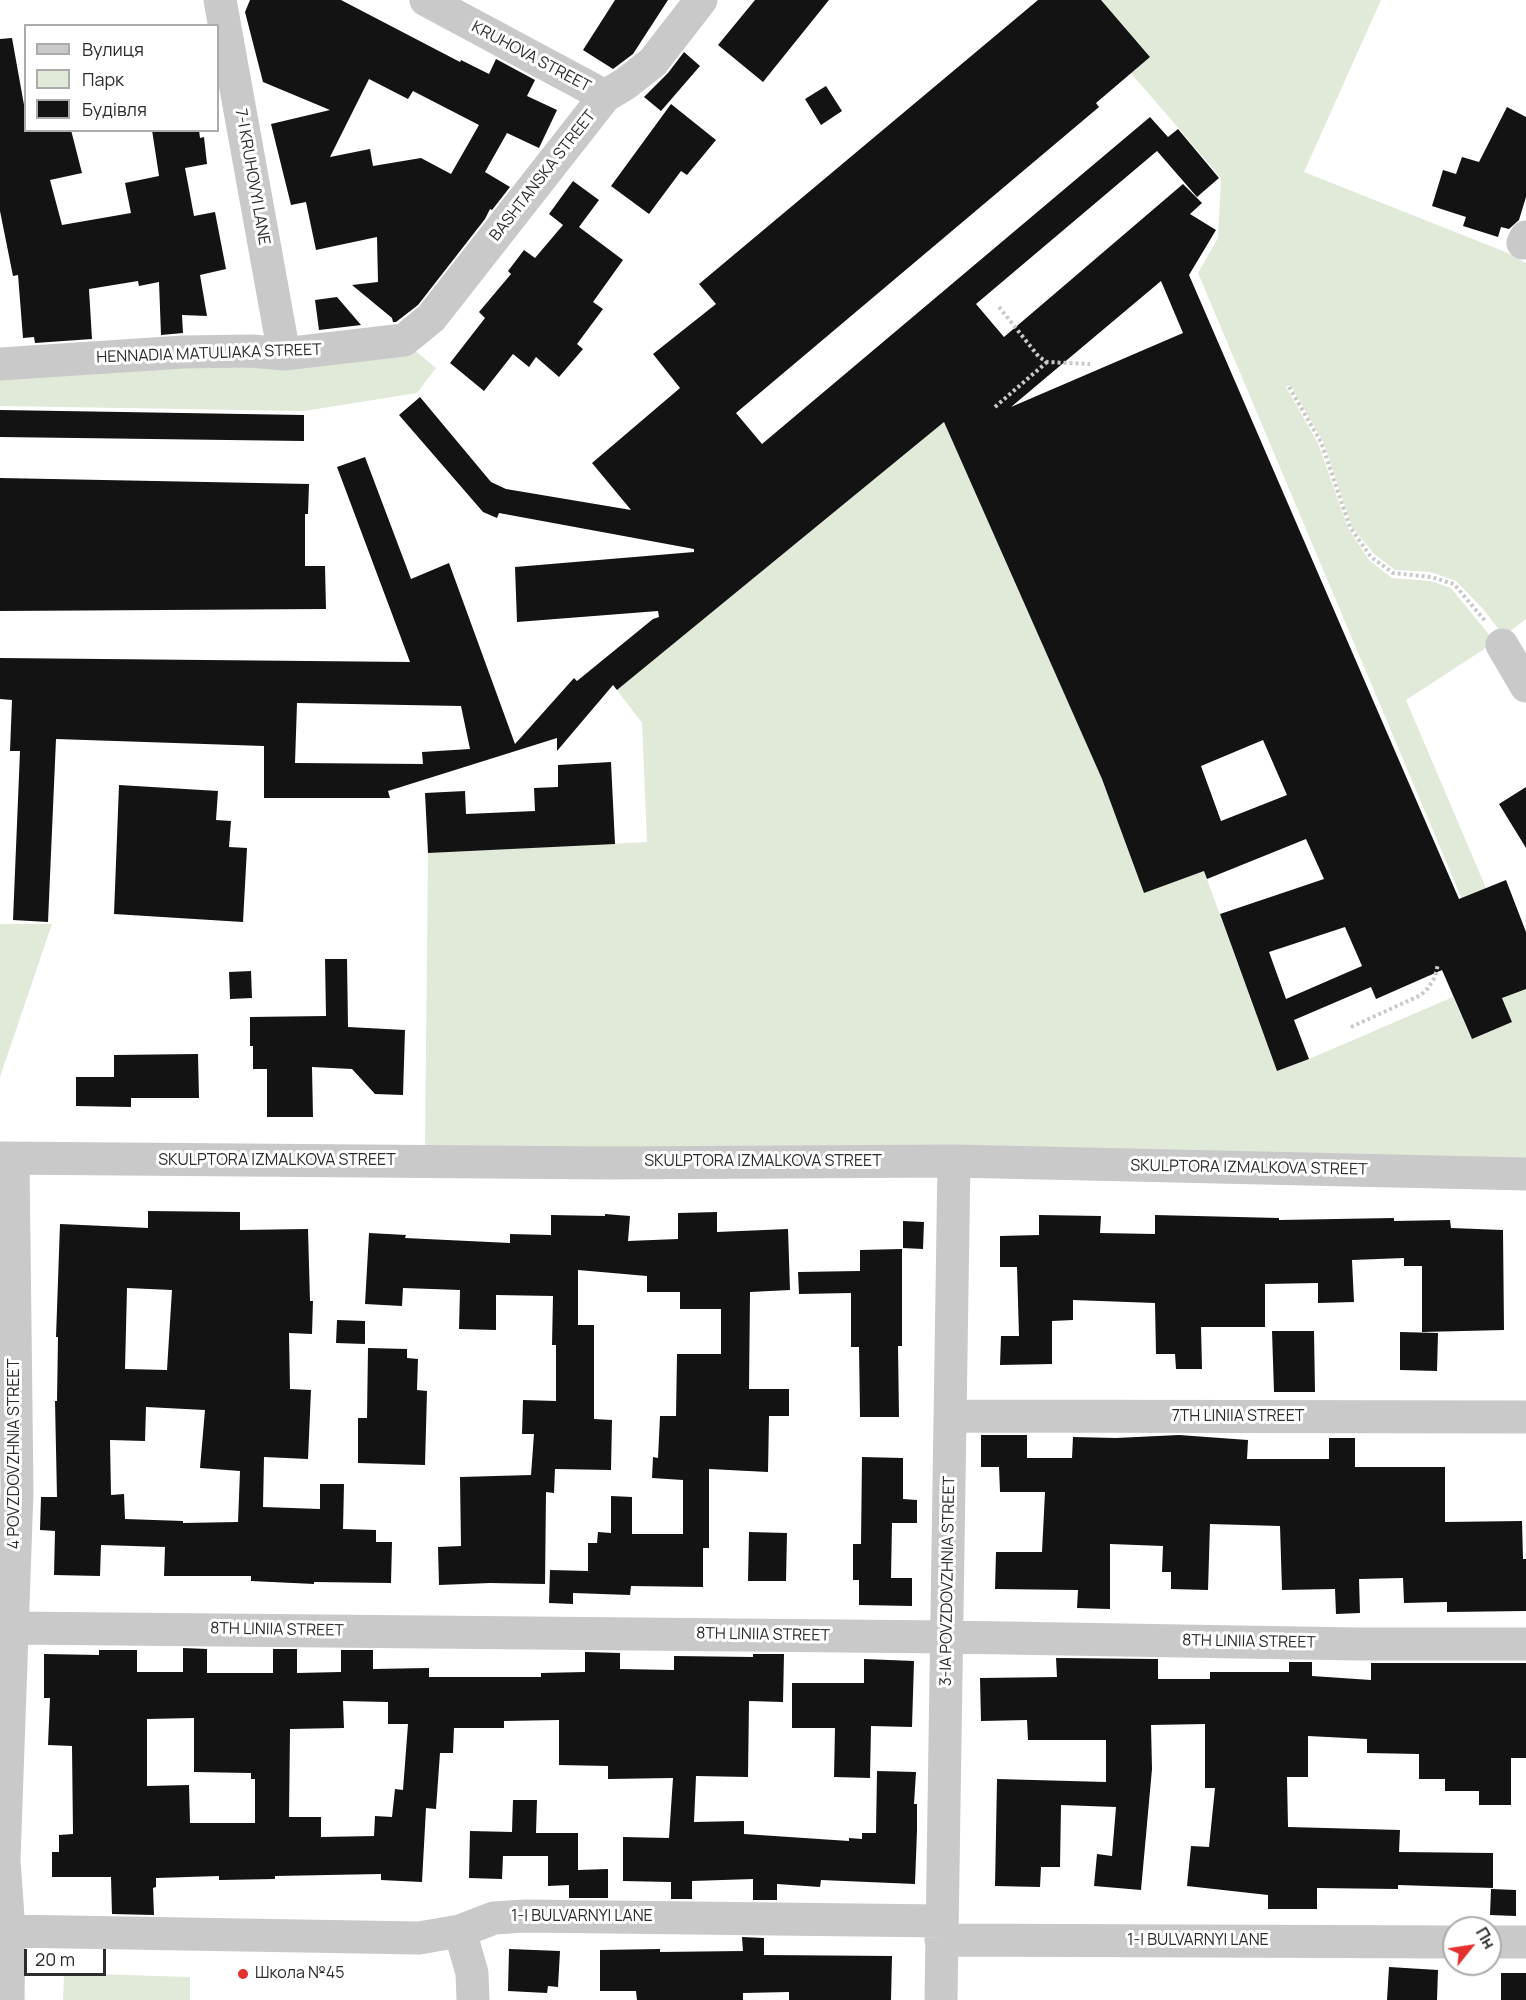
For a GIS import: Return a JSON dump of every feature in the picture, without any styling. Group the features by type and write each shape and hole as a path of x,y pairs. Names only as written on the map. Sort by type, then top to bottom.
{"street":[{"name":"7-I KRUHOVYI LANE","path":"220,0 284,354"},
{"name":"KRUHOVA STREET","path":"426,0 605,96"},
{"name":"BASHTANSKA STREET","path":"381,344 404,340 431,318 605,96 653,62 701,0"},
{"name":"HENNADIA MATULIAKA STREET","path":"0,364 183,352 252,351 284,354 381,344"},
{"path":"1502,645 1526,686"},
{"name":"SKULPTORA IZMALKOVA STREET","path":"7,1159 586,1163 954,1161 1526,1174"},
{"name":"4 POVZDOVZHNIA STREET","path":"7,1159 17,1492 6,1630 4,1860 9,1931 8,2000"},
{"name":"3-IA POVZDOVZHNIA STREET","path":"941,2000 954,1161"},
{"name":"7TH LINIIA STREET","path":"950,1416 1526,1417"},
{"name":"8TH LINIIA STREET","path":"6,1630 1526,1644"},
{"name":"1-I BULVARNYI LANE","path":"9,1931 419,1938 460,1931 494,1918 525,1916 942,1930 1442,1942"},
{"path":"460,1931 472,1973 473,2000"},
{"path":"1502,1942 1526,1942"}],"path":[{"path":"999,307 1039,357 1047,362 1090,364"},
{"path":"994,407 1047,362"},
{"path":"1289,387 1321,442 1350,527 1371,557 1393,573 1431,577 1454,584 1479,611 1502,645"},
{"path":"1351,1027 1421,995 1435,976 1438,964"}],"green space":[{"path":"1101,0 1381,0 1304,172 1508,253 1526,263 1526,619 1504,636 1483,609 1456,581 1430,572 1395,570 1374,554 1352,527 1323,441 1290,385 1286,387 1318,443 1348,528 1369,560 1392,578 1431,581 1451,588 1495,642 1406,700 1526,989 1526,1160 425,1150 428,853 647,842 642,723 617,690 944,422 1102,779 1144,893 1204,871 1277,1071 1453,997 1472,1039 1512,1022 1198,273 1218,238 1221,178 1131,73 1150,57"},
{"path":"407,344 436,368 417,393 304,411 0,406 0,373"},
{"path":"0,924 52,924 0,1077"},
{"path":"64,1973 190,1977 190,2000 63,2000"}],"building":[{"path":"250,0 341,0 460,62 461,60 489,74 496,59 535,80 527,96 557,110 539,148 507,133 485,172 510,187 492,210 490,209 485,219 418,305 396,322 393,322 392,318 352,285 378,282 377,237 316,250 306,202 291,205 271,124 330,110 263,82 245,12","holes":["369,79 408,99 413,91 479,125 451,174 421,158 373,166 370,149 330,157"]},
{"path":"615,0 668,0 633,54 613,69 583,50"},
{"path":"755,0 829,0 763,82 718,45"},
{"path":"1038,0 1101,0 1150,57 1096,103 1099,107 736,413 762,444 1150,117 1168,137 1178,129 1219,178 1197,197 1157,151 976,304 1004,337 1183,184 1202,203 1190,214 1216,230 1189,275 1459,899 1506,880 1526,932 1526,989 1502,998 1512,1022 1472,1039 1442,970 1376,999 1371,987 1294,1020 1309,1059 1277,1071 1220,914 1324,879 1306,839 1207,879 1204,871 1144,893 1102,779 944,422 617,690 613,685 557,751 557,738 388,791 390,798 264,798 264,746 56,739 48,922 13,920 20,751 10,751 12,700 0,699 0,658 410,662 337,467 365,457 411,579 449,563 515,744 574,678 577,681 653,619 659,617 658,611 517,622 515,567 694,552 694,549 499,513 497,518 483,512 399,415 420,397 491,482 506,489 631,510 592,463 680,388 653,354 716,304 699,284","holes":["1161,281 1183,333 1011,407","297,703 461,706 470,749 422,752 423,764 295,763","1263,740 1287,795 1221,821 1201,766","1345,927 1362,966 1286,999 1269,952"]},
{"path":"12,38 24,105 24,132 72,132 82,173 50,180 62,225 131,213 125,183 159,176 152,132 199,132 200,138 204,137 207,164 185,168 194,216 215,212 226,269 200,275 207,316 182,315 183,333 161,335 159,282 139,286 138,281 89,289 92,339 35,343 34,337 23,338 18,275 13,276 0,211 0,39"},
{"path":"684,52 700,66 661,111 644,97 668,73"},
{"path":"826,86 842,111 821,125 805,99"},
{"path":"671,104 716,140 687,175 681,171 649,214 611,186"},
{"path":"1507,107 1526,117 1526,197 1519,220 1509,229 1501,227 1498,237 1463,226 1466,217 1432,206 1443,170 1456,174 1462,157 1479,162"},
{"path":"573,181 599,200 579,227 623,260 593,302 603,309 577,344 583,349 559,377 536,357 529,367 513,354 484,391 450,363 485,318 479,312 511,274 508,271 524,250 535,258 563,225 549,214"},
{"path":"337,297 361,325 319,330 315,300"},
{"path":"0,410 304,415 304,441 0,437"},
{"path":"0,478 309,484 308,514 305,514 305,566 325,566 326,609 0,611"},
{"path":"611,762 615,844 428,853 425,793 465,791 466,814 535,811 534,788 558,787 558,765"},
{"path":"119,785 218,791 216,820 231,821 229,847 247,848 243,922 114,914"},
{"path":"1526,787 1526,848 1499,804"},
{"path":"325,959 347,959 348,1027 405,1030 403,1095 375,1094 352,1069 312,1067 313,1117 267,1117 267,1069 253,1069 250,1017 326,1016"},
{"path":"251,971 252,998 230,999 229,972"},
{"path":"198,1054 199,1098 131,1098 131,1107 76,1106 76,1077 114,1077 114,1055"},
{"path":"148,1211 240,1212 240,1230 308,1229 310,1301 313,1301 312,1334 289,1333 290,1389 311,1390 308,1459 264,1457 263,1507 320,1509 320,1484 344,1484 343,1529 376,1530 376,1542 392,1542 391,1583 314,1582 314,1584 251,1581 251,1576 164,1576 165,1547 101,1545 100,1576 54,1575 55,1531 40,1530 41,1497 57,1497 55,1401 57,1401 58,1337 56,1337 60,1224 148,1228","holes":["127,1288 172,1290 167,1370 125,1369","146,1407 205,1410 200,1468 240,1471 238,1522 183,1523 183,1521 125,1519 124,1494 111,1495 110,1440 145,1441"]},
{"path":"717,1212 717,1232 788,1229 790,1290 750,1292 749,1389 789,1389 789,1416 769,1416 768,1472 709,1469 709,1548 703,1548 703,1587 631,1586 630,1595 573,1593 573,1604 549,1603 550,1570 588,1571 588,1543 597,1543 598,1532 611,1533 611,1496 632,1497 632,1534 683,1534 683,1480 652,1478 653,1457 658,1458 660,1416 676,1416 677,1354 721,1354 721,1309 680,1309 680,1292 647,1292 647,1276 578,1270 578,1325 594,1325 594,1419 612,1420 611,1470 555,1469 554,1493 546,1492 545,1584 439,1585 438,1547 461,1546 460,1477 531,1475 534,1434 522,1434 523,1400 556,1401 556,1345 552,1345 553,1296 496,1295 496,1330 459,1329 460,1290 403,1288 402,1306 365,1304 369,1233 406,1235 405,1238 510,1243 510,1234 551,1235 551,1215 605,1216 605,1214 630,1216 628,1241 678,1239 678,1213"},
{"path":"1039,1215 1101,1216 1100,1233 1155,1234 1155,1215 1279,1218 1279,1220 1394,1218 1394,1221 1450,1220 1451,1228 1503,1230 1504,1330 1422,1332 1422,1266 1404,1266 1404,1258 1352,1260 1354,1302 1318,1303 1318,1283 1265,1284 1265,1327 1201,1327 1202,1369 1176,1369 1175,1354 1156,1354 1155,1303 1073,1300 1073,1320 1052,1321 1052,1364 1000,1365 1001,1336 1019,1336 1017,1267 1000,1267 1000,1236 1039,1235"},
{"path":"903,1221 924,1222 923,1249 903,1248"},
{"path":"902,1249 902,1346 898,1346 899,1417 860,1417 859,1347 851,1347 851,1293 799,1294 798,1272 860,1271 860,1250"},
{"path":"337,1320 365,1321 365,1344 336,1343"},
{"path":"1272,1331 1314,1331 1315,1392 1274,1392"},
{"path":"1400,1332 1438,1333 1437,1371 1400,1370"},
{"path":"368,1348 407,1349 407,1358 418,1359 417,1390 427,1391 425,1465 358,1463 358,1418 367,1418"},
{"path":"981,1435 1027,1435 1027,1458 1072,1458 1073,1437 1116,1438 1179,1435 1248,1440 1247,1459 1329,1459 1329,1438 1355,1438 1355,1467 1445,1467 1445,1522 1522,1521 1523,1559 1526,1559 1526,1611 1447,1612 1447,1602 1404,1603 1403,1578 1359,1579 1360,1613 1336,1614 1335,1589 1282,1590 1280,1526 1210,1524 1208,1590 1171,1589 1171,1572 1162,1572 1163,1546 1110,1544 1110,1609 1077,1608 1078,1590 995,1589 996,1552 1042,1552 1045,1492 1000,1492 999,1467 981,1467"},
{"path":"862,1457 903,1458 903,1499 917,1500 917,1523 892,1523 891,1578 912,1578 912,1606 859,1605 859,1580 853,1580 853,1544 861,1544"},
{"path":"749,1532 787,1533 786,1581 748,1581"},
{"path":"183,1648 207,1649 207,1673 273,1673 273,1649 297,1649 297,1673 341,1672 341,1650 373,1650 373,1669 429,1668 429,1677 541,1677 541,1673 585,1672 585,1652 620,1653 620,1669 674,1670 674,1656 753,1657 753,1654 784,1654 783,1702 749,1701 748,1777 696,1776 694,1822 744,1821 744,1834 849,1841 849,1838 862,1839 862,1833 876,1833 877,1771 916,1772 915,1884 821,1880 820,1887 777,1884 777,1900 753,1900 753,1879 692,1881 692,1899 671,1899 671,1882 623,1881 623,1837 669,1838 673,1778 608,1779 608,1766 559,1765 559,1720 504,1721 504,1728 454,1728 453,1753 440,1753 436,1809 426,1808 422,1882 381,1880 381,1874 275,1876 275,1879 219,1880 219,1876 156,1878 156,1887 153,1888 154,1915 112,1914 111,1877 52,1877 52,1852 59,1852 59,1835 73,1834 72,1746 48,1745 50,1698 44,1698 44,1654 99,1655 99,1650 137,1650 137,1672 183,1672","holes":["343,1701 388,1702 388,1724 408,1724 403,1790 395,1789 392,1817 375,1816 374,1836 321,1837 321,1817 289,1817 290,1729 344,1728","194,1718 194,1772 251,1773 251,1779 255,1779 255,1823 190,1823 189,1785 147,1786 147,1719"]},
{"path":"1056,1658 1158,1659 1158,1679 1210,1679 1210,1672 1289,1672 1289,1662 1312,1662 1312,1676 1371,1680 1371,1663 1526,1663 1526,1758 1511,1758 1511,1805 1479,1805 1479,1791 1445,1791 1445,1779 1419,1779 1419,1754 1367,1753 1367,1739 1308,1736 1308,1777 1287,1777 1288,1827 1400,1830 1399,1852 1493,1853 1493,1888 1398,1885 1398,1889 1317,1888 1317,1909 1268,1909 1268,1895 1187,1886 1191,1846 1209,1847 1215,1788 1205,1788 1205,1724 1151,1725 1152,1769 1141,1890 1094,1886 1097,1854 1112,1856 1116,1807 1061,1805 1060,1867 1041,1867 1040,1887 995,1886 997,1779 1106,1782 1106,1740 1028,1740 1027,1720 981,1721 980,1678 1057,1677"},
{"path":"864,1659 914,1661 912,1727 871,1726 870,1778 834,1777 835,1728 792,1728 792,1683 864,1683"},
{"path":"513,1800 537,1800 536,1833 578,1833 578,1870 608,1869 608,1898 569,1898 569,1885 548,1886 548,1856 503,1856 502,1879 469,1878 470,1831 512,1832"},
{"path":"1491,1889 1516,1890 1516,1916 1490,1915"},
{"path":"742,1937 764,1938 764,1955 892,1956 891,2000 789,2000 789,1992 743,1993 743,2000 637,2000 636,1991 600,1991 600,1950 743,1951"},
{"path":"509,1949 560,1951 558,1987 548,1986 547,1993 508,1991"},
{"path":"1389,1967 1438,1970 1437,2000 1387,2000"},
{"path":"1502,1973 1526,1973 1526,2000 1501,2000"}],"place":[{"name":"Школа №45","path":"243,1974"}]}
